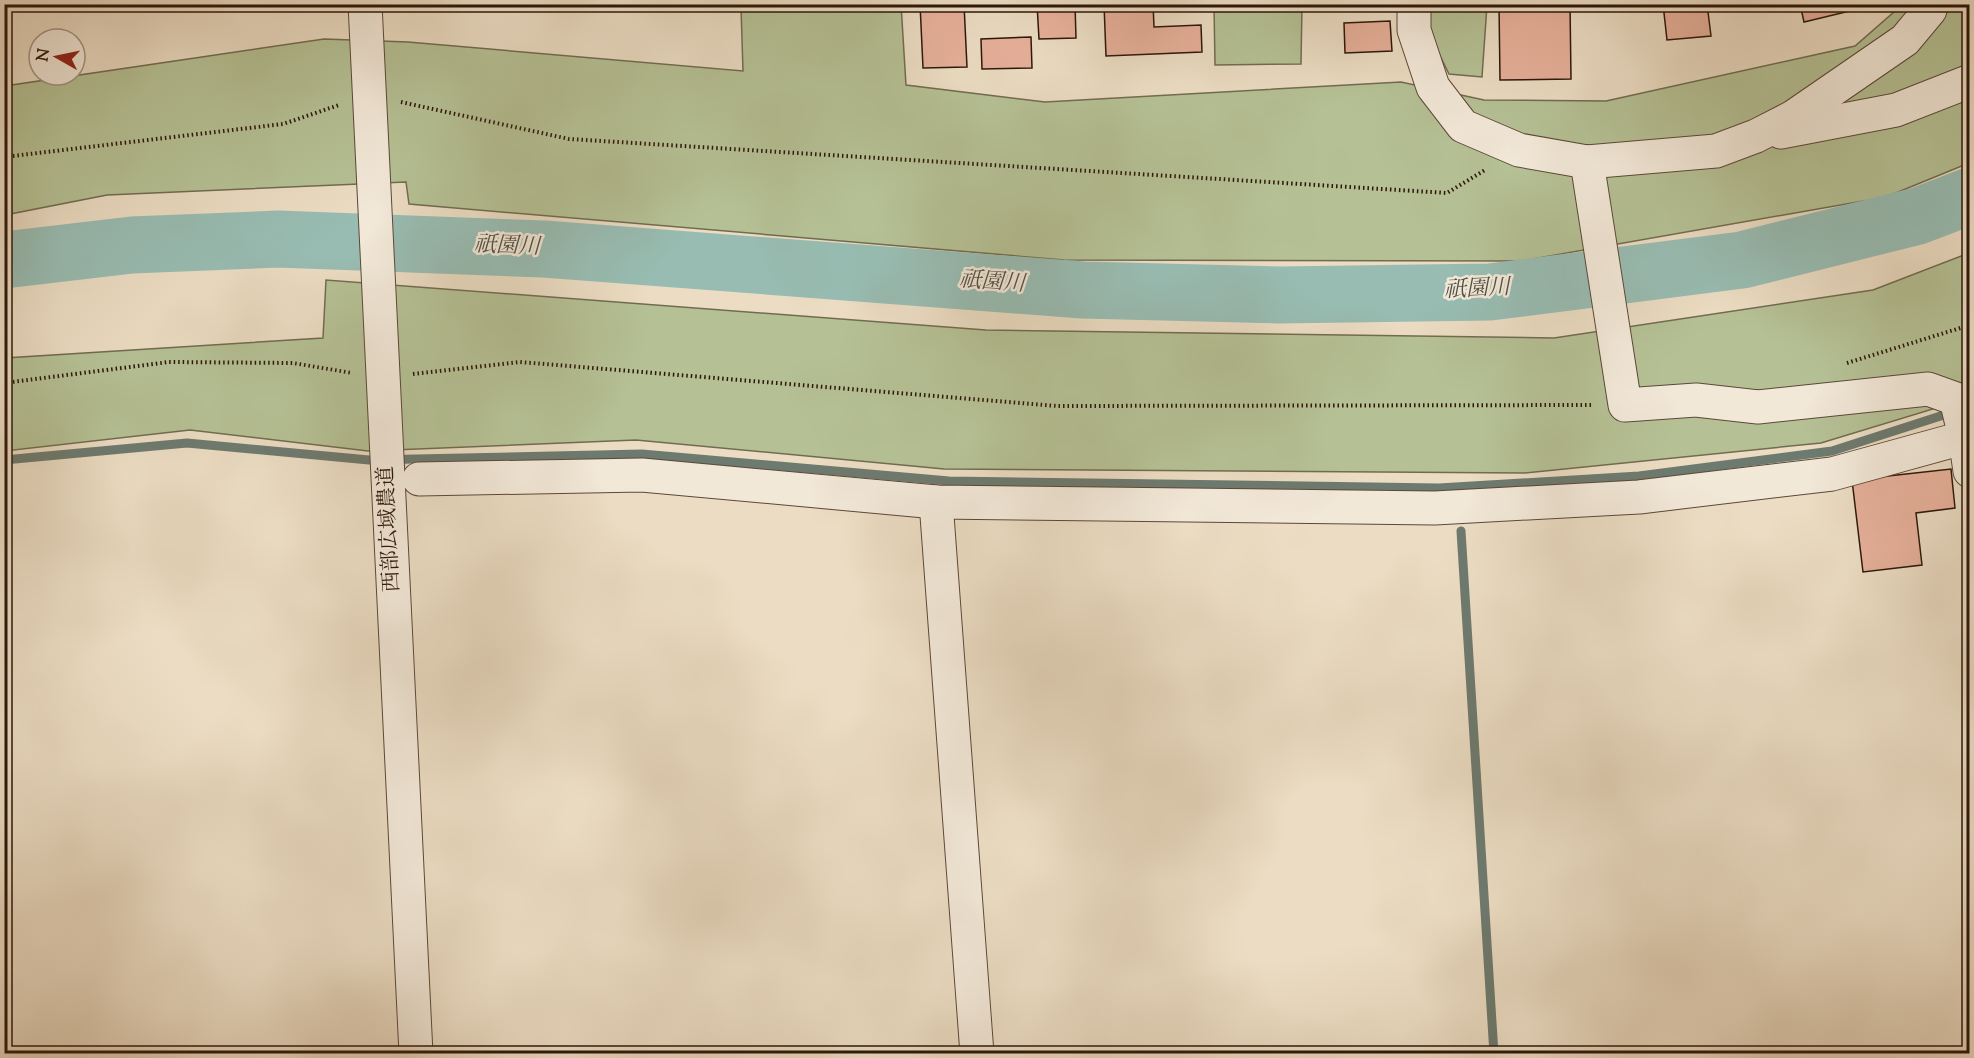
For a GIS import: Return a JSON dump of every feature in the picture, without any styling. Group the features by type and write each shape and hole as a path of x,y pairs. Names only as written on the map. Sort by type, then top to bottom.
{"street":[{"name":"西部広域農道","path":"364,4 416,1053"},
{"path":"1414,4 1414,30 1433,87 1463,126 1520,150 1587,162 1716,151 1756,136 1793,117 1905,40 1930,10 1931,4"},
{"path":"1756,136 1896,110 1970,81"},
{"path":"1587,162 1625,405 1696,400 1758,407 1928,389 1956,399 1967,436 1970,471"},
{"path":"419,478 642,476 936,502 1435,508 1639,497 1832,474 1967,436"},
{"path":"936,502 977,1053"}],"path":[{"path":"4,157 283,124 369,94 569,139 1447,193 1520,150"},
{"path":"4,382 168,362 292,363 382,378 520,362 1057,406 1625,405"}],"green space":[{"path":"787,4 901,4 906,85 1045,102 1401,82 1484,100 1606,101 1855,46 1902,5 1969,5 1969,163 1886,197 1521,261 1064,260 409,204 406,182 107,195 5,215 5,86 27,83 27,87 87,87 87,74 324,39 408,42 743,71 741,8"},
{"path":"1214,5 1302,5 1301,64 1215,65"},
{"path":"1429,5 1487,5 1482,77 1449,74 1428,31"},
{"path":"1969,253 1969,398 1821,443 1525,473 944,469 636,440 368,451 190,430 5,451 5,358 323,338 326,280 986,330 1554,338 1873,290"}],"building":[{"path":"920,4 964,4 967,67 923,68"},
{"path":"1037,4 1075,4 1076,38 1039,39"},
{"path":"1104,4 1153,4 1154,27 1201,25 1202,52 1106,56"},
{"path":"1499,4 1570,4 1571,79 1500,80"},
{"path":"1663,4 1707,4 1711,36 1667,40"},
{"path":"1800,4 1849,4 1850,11 1804,22"},
{"path":"1390,21 1392,51 1345,53 1344,23"},
{"path":"1031,37 1032,68 982,69 981,39"},
{"path":"1951,469 1955,508 1916,513 1922,565 1863,572 1852,480"}],"waterway":[{"name":"祇園川","path":"4,260 132,245 278,239 544,249 1083,290 1280,295 1490,292 1742,260 1918,216 1970,196"},
{"path":"4,460 187,443 369,460 642,454 949,481 1439,488 1639,476 1832,451 1953,412"},
{"path":"1461,531 1494,1054"}]}
